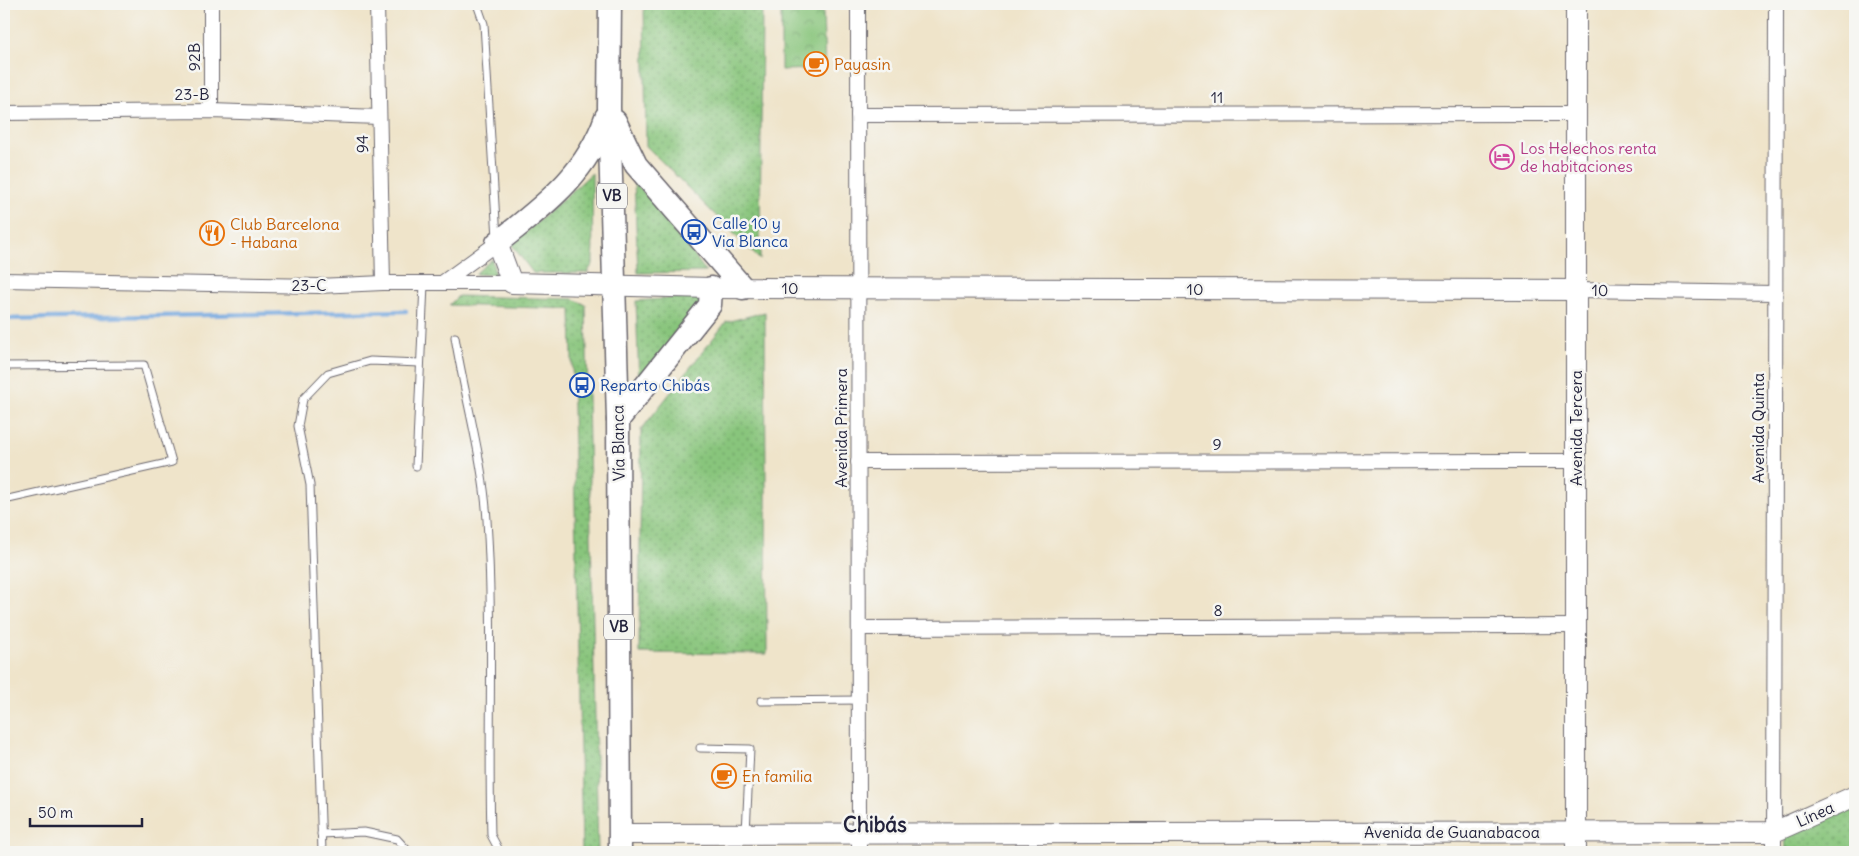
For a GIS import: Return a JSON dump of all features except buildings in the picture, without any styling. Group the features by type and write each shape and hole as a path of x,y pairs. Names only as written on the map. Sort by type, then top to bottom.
{"main road":[{"name":"Vía Blanca","path":"610,4 610,107 618,420 620,843"},
{"path":"497,243 573,176 591,153 610,107"},
{"path":"610,107 618,131 636,165 742,288"},
{"path":"618,420 710,305 711,288"}],"street":[{"name":"92B","path":"211,4 211,111"},
{"name":"94","path":"377,4 383,283"},
{"name":"Avenida Primera","path":"858,4 859,843"},
{"name":"Avenida Tercera","path":"1576,4 1576,852"},
{"name":"Avenida Quinta","path":"1774,842 1776,4"},
{"name":"23-B","path":"4,113 211,111 380,117"},
{"name":"11","path":"858,115 1576,114"},
{"path":"442,283 497,243 512,282"},
{"name":"23-C","path":"4,280 318,286 383,283 512,282 615,286"},
{"name":"10","path":"615,286 859,289 1576,290 1775,293"},
{"name":"9","path":"858,462 1576,460"},
{"name":"8","path":"860,628 1576,626"},
{"name":"Línea","path":"1774,842 1855,796"},
{"name":"Avenida de Guanabacoa","path":"620,843 746,834 859,843 1576,832 1774,842"}],"lane":[{"path":"477,4 484,24 497,243"},
{"path":"416,466 424,284"},
{"path":"455,337 464,390 480,460 487,520 491,632 491,836 500,852"},
{"path":"322,852 310,485 298,426 303,399 328,373 370,361 420,363"},
{"path":"4,366 144,365 172,462 4,500"},
{"path":"761,701 860,700"},
{"path":"700,748 750,749 746,834"},
{"path":"322,834 364,832 397,839 409,852"}],"green space":[{"path":"644,4 762,4 760,260 646,146"},
{"path":"781,12 823,12 825,69 781,70"},
{"path":"592,173 593,264 587,273 533,273 512,245"},
{"path":"634,181 668,218 706,272 638,273"},
{"path":"492,259 495,275 475,274"},
{"path":"458,296 574,299 586,305 598,852 582,852 571,309 449,305"},
{"path":"688,297 699,299 701,303 639,384 636,301"},
{"path":"765,312 767,654 639,653 641,430 726,322"},
{"path":"1855,801 1855,852 1786,852 1785,836"}],"waterway":[{"path":"4,319 406,311"}],"place":[{"name":"Payasin","path":"816,64"},
{"name":"Los Helechos renta de habitaciones","path":"1502,157"},
{"name":"Calle 10 y Via Blanca","path":"694,232"},
{"name":"Club Barcelona - Habana","path":"212,233"},
{"name":"Reparto Chibás","path":"582,385"},
{"name":"En familia","path":"724,776"}],"district":[{"name":"Chibás","path":"875,825"}]}
